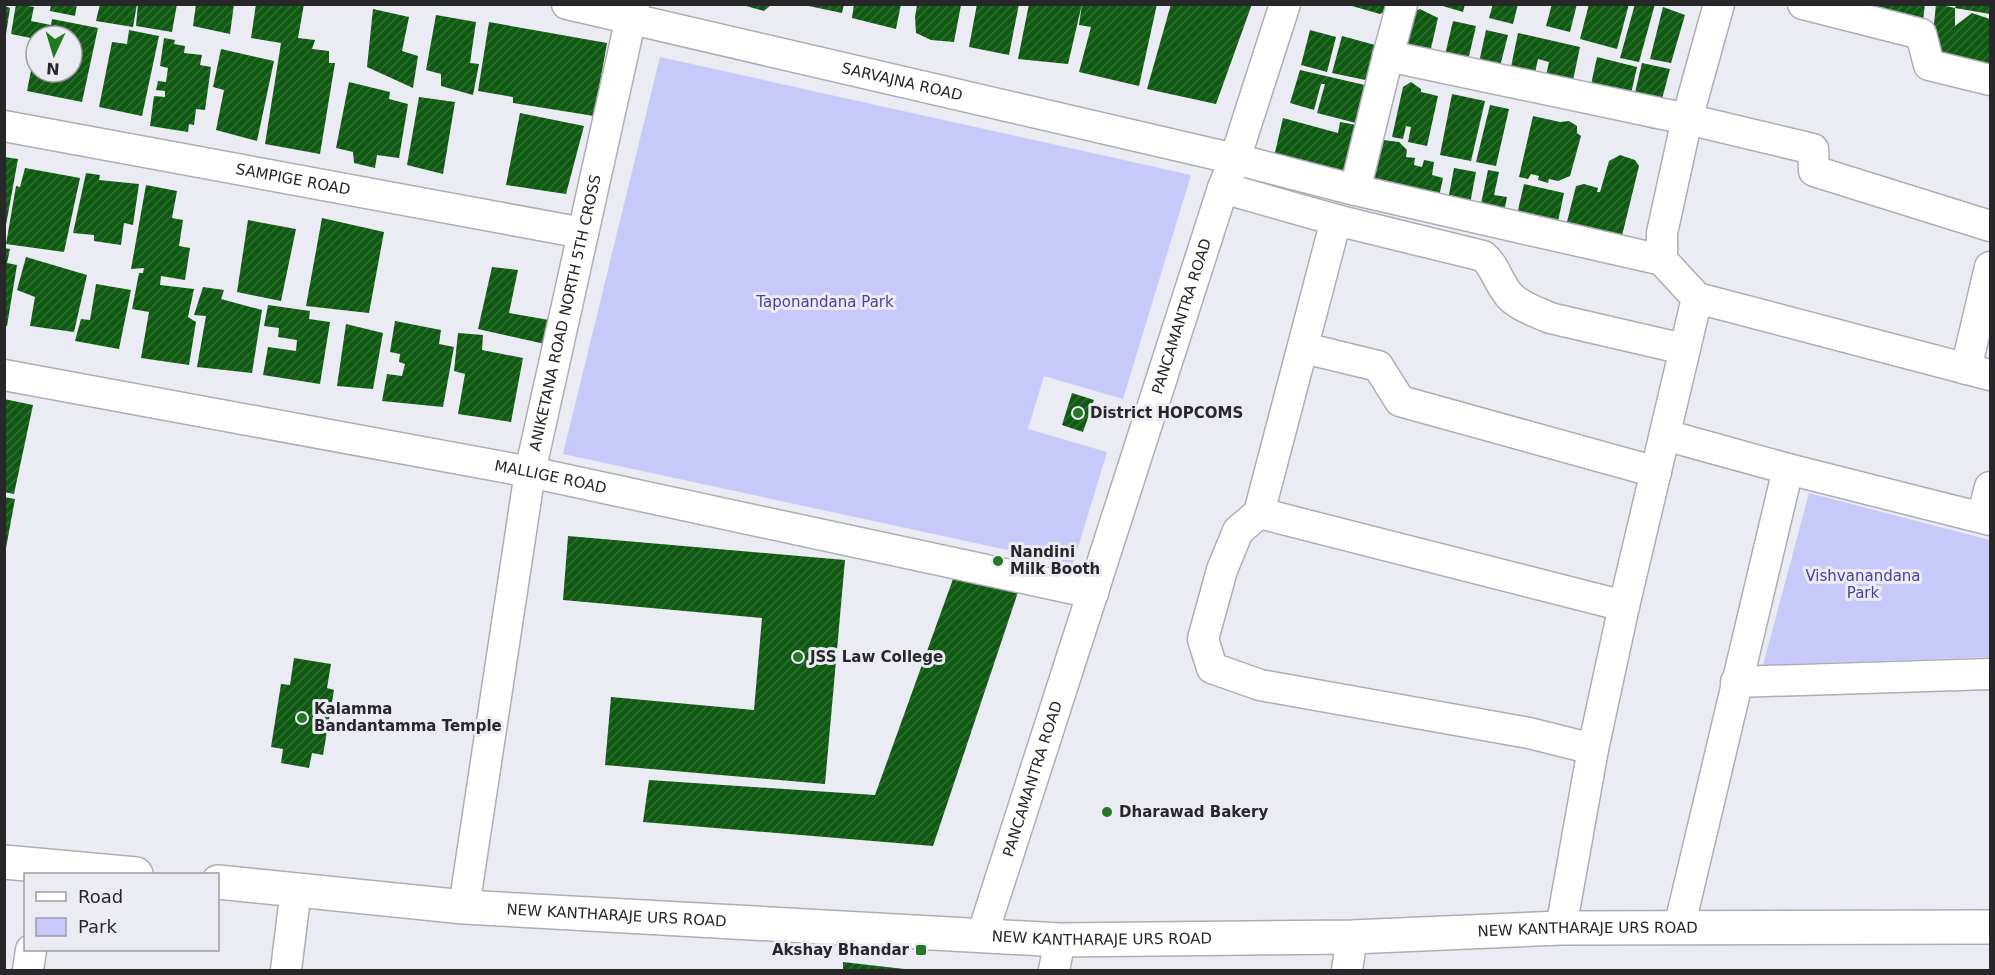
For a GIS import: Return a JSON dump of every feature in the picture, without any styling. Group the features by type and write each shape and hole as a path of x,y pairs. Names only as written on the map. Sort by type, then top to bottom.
{"main road":[{"path":"4,862 42,870 112,873"},
{"name":"NEW KANTHARAJE URS ROAD","path":"219,882 464,907 982,936 1057,955 1352,937 1561,928 1990,927"}],"street":[{"name":"SARVAJNA ROAD","path":"567,4 632,11 1355,190 1662,260"},
{"name":"PANCAMANTRA ROAD","path":"982,936 1222,189 1235,159 1285,4"},
{"path":"1355,190 1402,4"},
{"path":"1719,4 1687,119 1662,233 1662,260 1697,298 1978,372 1990,267"},
{"path":"1803,4 1921,34 1929,64 1990,80"},
{"name":"ANIKETANA ROAD NORTH 5TH CROSS","path":"464,907 530,472 632,11"},
{"path":"1388,56 1687,119 1813,149 1814,171 1990,226"},
{"name":"SAMPIGE ROAD","path":"4,126 583,233"},
{"path":"1222,189 1483,256 1490,262 1510,297 1550,318 1684,349"},
{"path":"1336,220 1259,513 1238,531 1222,570 1203,639 1212,668 1260,685 1529,733 1593,749"},
{"path":"1561,928 1593,749 1624,606 1697,298"},
{"path":"1304,348 1378,366 1400,401 1656,472"},
{"name":"MALLIGE ROAD","path":"4,375 530,472 1094,593"},
{"path":"1665,435 1986,519 1990,487"},
{"path":"1678,928 1788,469"},
{"path":"1259,513 1624,606"},
{"path":"1736,682 1990,674"},
{"path":"286,970 296,889"},
{"path":"1347,970 1352,937"},
{"path":"28,970 31,951"}],"green space":[{"name":"Taponandana Park","path":"660,57 1191,175 1123,399 1044,376 1028,429 1107,452 1073,564 563,454"},
{"name":"Vishvanandana Park","path":"1809,493 1990,540 1990,657 1763,665"}],"building":[{"path":"16,4 34,7 31,21 46,24 24,24 24,37 11,34"},
{"path":"51,4 77,4 75,16 50,11"},
{"path":"100,4 137,4 133,27 96,21"},
{"path":"138,4 177,4 172,32 136,26"},
{"path":"196,4 234,4 230,34 193,26"},
{"path":"256,4 304,4 298,38 315,40 312,49 329,51 329,63 335,63 320,154 265,144 281,43 251,38"},
{"path":"739,4 772,4 764,11"},
{"path":"799,4 844,4 842,13"},
{"path":"854,4 901,4 896,29 852,18"},
{"path":"977,4 1019,4 1009,55 969,47"},
{"path":"1029,4 1082,4 1068,64 1018,59"},
{"path":"1082,4 1157,4 1139,86 1079,72 1091,27 1079,25"},
{"path":"1171,4 1252,4 1216,104 1147,89"},
{"path":"1345,4 1394,4 1393,8 1380,14"},
{"path":"1436,4 1465,4 1463,12"},
{"path":"1493,4 1518,4 1513,24 1489,18"},
{"path":"1552,4 1577,4 1570,32 1546,26"},
{"path":"1589,4 1629,4 1617,49 1580,39"},
{"path":"1635,4 1655,4 1639,62 1620,58"},
{"path":"1848,4 1925,4 1923,21"},
{"path":"1936,4 1955,8 1955,26 1972,13 1990,19 1990,65 1931,54"},
{"path":"1956,4 1990,4 1990,14 1955,8"},
{"path":"917,5 961,5 954,42 931,40 916,33"},
{"path":"5,6 10,8 6,34 5,34"},
{"path":"1663,7 1685,15 1671,63 1650,59"},
{"path":"373,9 409,17 402,51 418,56 413,88 367,67"},
{"path":"1420,9 1438,18 1426,70 1403,65 1415,11"},
{"path":"436,15 476,22 470,63 479,64 473,95 441,86 441,74 426,70"},
{"path":"52,19 78,24 51,24"},
{"path":"1453,21 1476,26 1463,82 1440,76"},
{"path":"489,22 607,43 594,116 513,103 513,97 478,91"},
{"path":"84,25 98,28 82,102 27,91 28,84 84,84"},
{"path":"129,30 159,36 142,116 99,107 112,42 127,44"},
{"path":"1310,30 1336,37 1327,72 1301,65"},
{"path":"1486,30 1508,35 1494,90 1474,86"},
{"path":"1518,33 1580,47 1568,104 1541,98 1549,62 1538,59 1530,96 1506,91"},
{"path":"1342,36 1386,48 1375,82 1332,73"},
{"path":"164,38 175,40 174,44 185,46 184,53 202,55 200,65 211,67 205,110 196,109 194,125 189,124 188,132 150,126 154,96 165,97 165,91 156,90 158,81 166,82 168,68 160,66"},
{"path":"221,49 274,61 257,141 216,130 224,90 213,87"},
{"path":"1597,57 1637,67 1627,112 1587,103"},
{"path":"1642,63 1670,69 1654,129 1628,122"},
{"path":"1300,70 1369,86 1360,124 1317,113 1325,84 1321,84 1314,110 1290,103"},
{"path":"349,82 390,92 389,99 408,104 399,158 377,155 375,168 354,163 353,152 336,148"},
{"path":"1411,82 1421,89 1421,92 1438,96 1427,146 1408,142 1411,127 1406,126 1403,139 1392,137 1403,87"},
{"path":"1452,94 1485,101 1471,161 1440,155"},
{"path":"419,97 455,102 443,174 407,165"},
{"path":"1490,105 1509,109 1496,166 1476,162"},
{"path":"520,113 584,126 566,194 506,185"},
{"path":"1533,116 1560,122 1569,121 1577,126 1577,133 1581,136 1570,176 1558,181 1549,179 1548,183 1538,180 1539,176 1531,174 1528,179 1519,177"},
{"path":"1283,118 1338,133 1340,122 1362,126 1346,192 1270,174"},
{"path":"1383,140 1399,142 1407,150 1406,157 1415,158 1414,165 1422,167 1424,160 1434,162 1432,175 1443,178 1436,211 1359,202 1378,143"},
{"path":"1620,155 1635,160 1639,166 1619,248 1564,234 1576,186 1584,184 1598,188 1597,192 1600,192 1609,161"},
{"path":"4,157 18,159 6,225 4,225"},
{"path":"25,168 80,178 64,252 6,244 16,186 20,187"},
{"path":"1454,168 1476,172 1469,209 1447,205"},
{"path":"1488,170 1499,172 1494,195 1507,197 1502,223 1478,218"},
{"path":"86,173 100,175 99,180 139,184 133,225 124,223 121,245 94,241 94,235 73,233"},
{"path":"1524,184 1564,193 1556,231 1515,223"},
{"path":"146,185 177,191 172,218 183,220 179,246 190,248 185,280 161,276 160,285 194,289 188,317 196,322 189,365 141,358 149,312 132,309 139,273 143,273 144,268 131,269"},
{"path":"322,218 384,232 369,313 306,306"},
{"path":"248,220 296,229 281,301 237,292"},
{"path":"4,248 10,249 7,263 17,265 7,326 4,326"},
{"path":"26,257 87,275 74,332 30,326 35,297 17,290"},
{"path":"492,267 518,270 509,313 549,320 545,344 478,329"},
{"path":"96,284 131,290 119,349 75,341 81,319 90,320"},
{"path":"203,287 224,290 221,299 262,310 252,373 197,367 206,316 194,315"},
{"path":"268,305 310,311 309,319 330,322 320,384 263,375 268,347 296,351 297,340 278,337 279,328 264,326"},
{"path":"395,321 441,330 439,344 454,347 443,407 382,401 387,374 402,376 405,364 399,362 400,354 390,352"},
{"path":"346,324 383,333 373,389 337,386"},
{"path":"458,333 483,335 482,350 523,358 511,422 458,414 465,374 454,371"},
{"name":"District HOPCOMS","path":"1072,393 1094,400 1083,432 1062,425"},
{"path":"4,399 33,405 14,494 4,492"},
{"path":"4,497 15,499 6,548 4,548"},
{"name":"JSS Law College","path":"568,536 845,560 825,784 605,765 611,697 754,710 762,618 563,600"},
{"path":"953,579 1018,592 933,846 643,822 649,780 875,795"},
{"name":"Kalamma Bandantamma Temple","path":"294,658 331,664 327,688 334,690 323,755 312,753 309,768 281,763 283,749 271,747 281,684 290,685"},
{"path":"843,962 904,969 904,970 843,970"}],"place":[{"name":"District HOPCOMS","path":"1078,413"},
{"name":"Nandini Milk Booth","path":"998,561"},
{"name":"JSS Law College","path":"798,657"},
{"name":"Kalamma Bandantamma Temple","path":"302,718"},
{"name":"Dharawad Bakery","path":"1107,812"},
{"name":"Akshay Bhandar","path":"921,950"}]}
